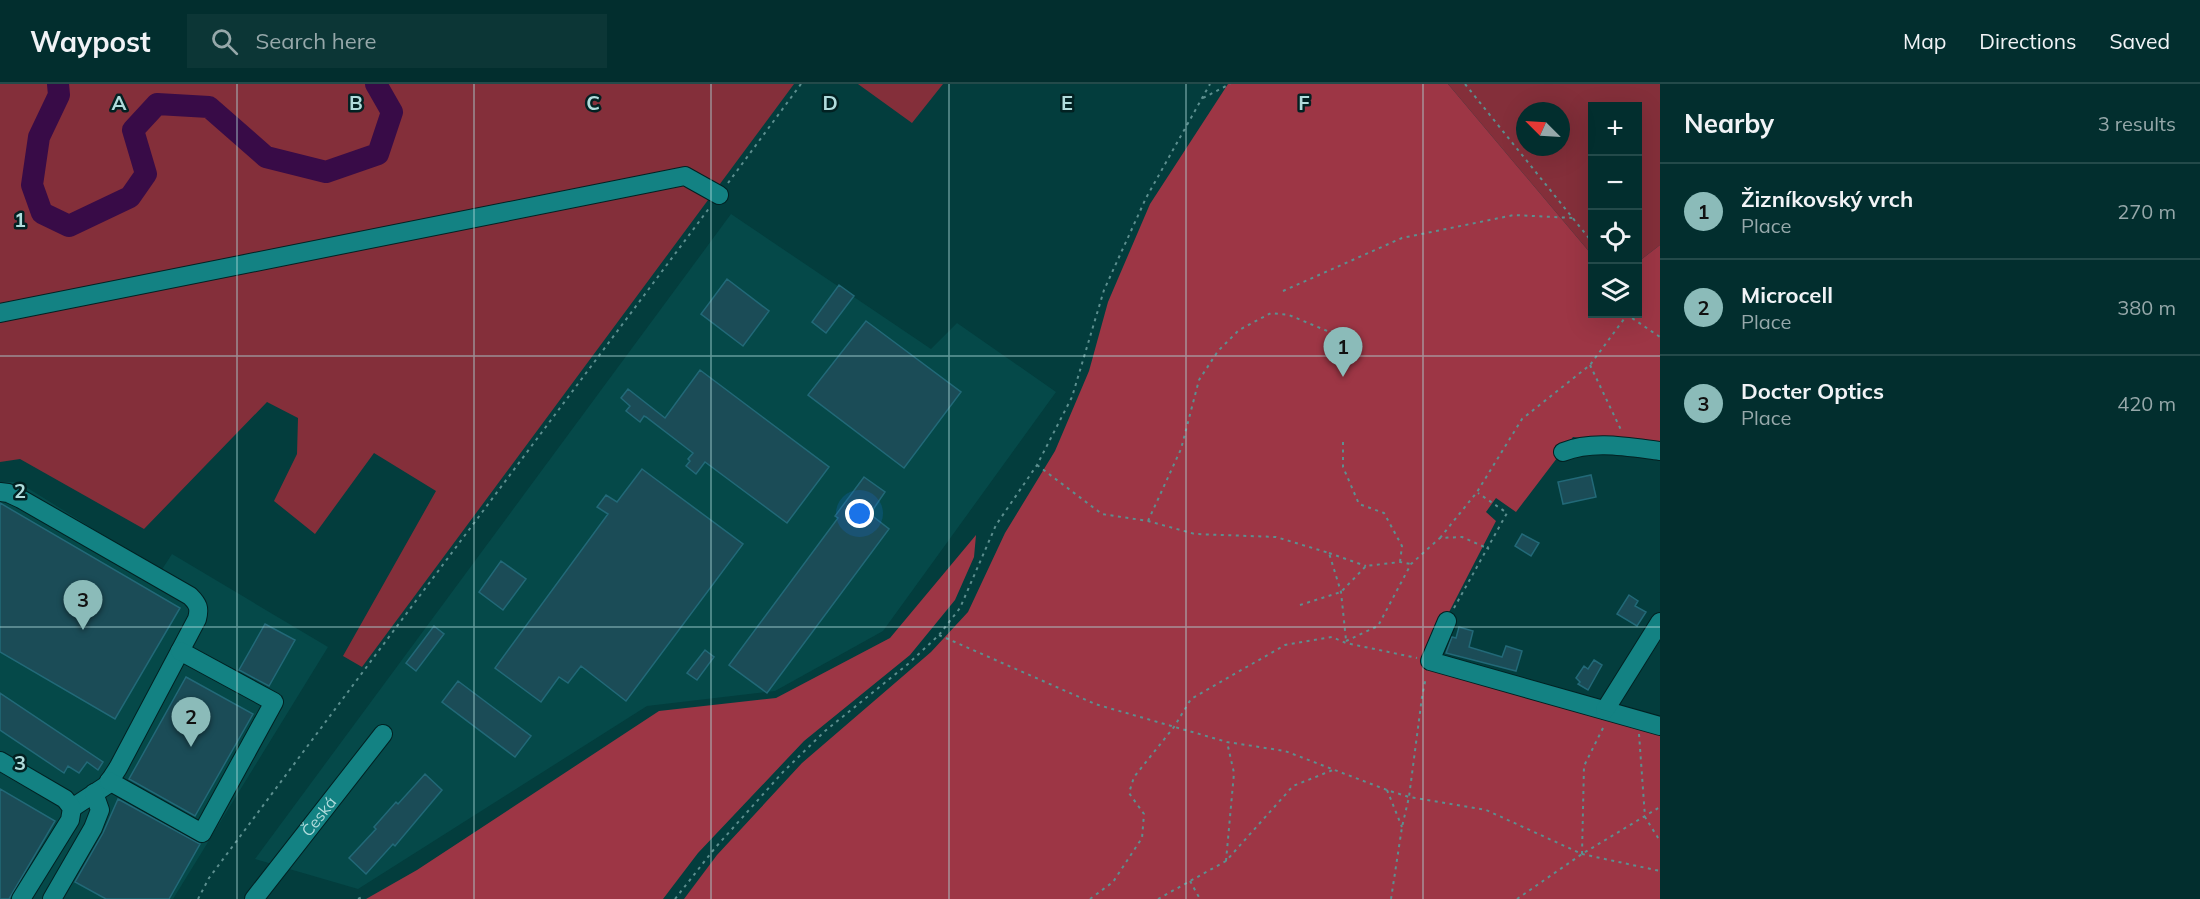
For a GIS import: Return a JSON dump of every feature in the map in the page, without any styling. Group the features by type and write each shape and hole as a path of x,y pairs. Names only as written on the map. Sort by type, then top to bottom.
{"street":[{"path":"0,313 685,176 719,195"},
{"path":"1563,452 1579,446 1629,447 1660,451"},
{"path":"0,492 21,499 190,596 199,609 197,619 110,781 72,808 70,820 21,899"},
{"path":"1447,621 1430,661 1660,726"},
{"path":"1608,711 1660,622"},
{"path":"110,781 202,833 274,702 180,651"},
{"name":"Česká","path":"254,899 383,734"},
{"path":"0,761 65,799 72,808"},
{"path":"52,899 93,828 100,810 94,793"}],"path":[{"path":"198,899 208,878 801,84"},
{"path":"675,899 715,848 783,772 825,731 908,664 939,635 960,608 996,525 1037,465 1071,397 1104,290 1146,198 1210,84"},
{"path":"1202,99 1230,84"},
{"path":"1465,84 1588,236"},
{"path":"1283,291 1402,238 1514,215 1574,218"},
{"path":"1148,521 1181,449 1199,380 1218,351 1239,330 1271,313 1289,315 1332,333"},
{"path":"1346,642 1378,626 1411,564 1440,538 1477,492 1522,419 1590,365 1623,318"},
{"path":"1632,318 1660,337"},
{"path":"1590,365 1629,447"},
{"path":"1343,442 1343,467 1359,504 1384,513 1402,546 1400,562"},
{"path":"1037,465 1102,514 1148,521 1195,534 1276,537 1366,566 1400,562 1411,564"},
{"path":"1447,621 1507,513 1477,492"},
{"path":"1440,538 1462,537 1489,549"},
{"path":"1329,554 1341,592 1346,642"},
{"path":"1300,605 1341,592 1366,566"},
{"path":"939,635 1095,704 1227,742 1285,751 1409,797 1486,810 1582,854 1660,871"},
{"path":"1090,899 1113,882 1142,838 1144,814 1129,794 1134,777 1174,728 1191,699 1285,645 1332,637 1430,661 1422,697 1409,797 1391,899"},
{"path":"1582,854 1584,766 1608,711"},
{"path":"1638,720 1645,817 1660,841"},
{"path":"1226,861 1234,773 1227,742"},
{"path":"1158,899 1226,861 1293,786 1333,770"},
{"path":"1387,790 1402,827"},
{"path":"1517,899 1582,854 1660,807"},
{"path":"1190,881 1200,899"}],"shaded area":[{"path":"0,84 794,84 362,667 343,656 436,491 374,453 315,534 274,501 297,454 298,418 267,402 144,529 20,459 0,462"},
{"path":"858,84 943,84 912,123"},
{"path":"1228,84 1448,84 1588,250 1588,318 1642,318 1642,259 1660,245 1660,447 1573,437 1516,512 1496,498 1486,512 1496,521 1429,651 1660,734 1660,899 684,899 717,855 802,763 931,652 968,612 1005,533 1055,451 1089,371 1108,302 1150,204"},
{"path":"1448,84 1660,84 1660,245 1642,259 1642,102 1588,102 1588,250"},
{"path":"731,214 931,349 957,323 1056,392 883,631 775,691 647,706 358,889 255,859"},
{"path":"0,482 18,482 161,571 172,554 328,647 173,899 0,899"},
{"path":"976,535 974,557 955,600 910,655 804,741 698,853 663,899 366,899 417,870 659,711 776,698 890,638"}],"building":[{"path":"727,279 769,311 743,346 701,314"},
{"path":"839,285 854,296 826,333 812,322"},
{"path":"866,321 961,392 904,468 808,395"},
{"path":"700,370 829,467 787,523 705,462 696,474 686,466 693,453 646,417 644,416 640,422 626,411 630,406 621,398 628,389 665,418"},
{"path":"642,469 743,544 626,701 581,666 568,683 559,677 541,702 495,668 608,514 597,507 606,495 617,502"},
{"path":"1591,475 1596,497 1563,504 1558,482"},
{"path":"864,477 885,492 870,514 889,529 767,693 729,665 838,518 835,516"},
{"path":"0,503 180,608 115,719 0,652"},
{"path":"1522,534 1539,543 1531,556 1515,546"},
{"path":"501,561 526,579 503,610 479,592"},
{"path":"1629,595 1638,601 1635,606 1646,612 1637,626 1617,614"},
{"path":"265,624 295,640 269,686 239,670"},
{"path":"434,626 444,634 416,671 406,663"},
{"path":"1459,627 1473,631 1469,647 1502,657 1506,646 1522,651 1516,671 1446,653 1452,637 1456,638"},
{"path":"705,650 714,657 697,680 687,673"},
{"path":"1594,660 1602,665 1588,690 1578,684 1580,682 1576,678 1584,666 1588,669"},
{"path":"186,677 253,714 195,816 129,779"},
{"path":"458,681 531,736 515,757 442,702"},
{"path":"0,693 103,762 98,770 87,762 79,773 68,766 64,773 0,730"},
{"path":"425,774 442,790 395,846 393,844 366,874 349,858 376,829 374,827 396,802 398,804"},
{"path":"0,789 55,821 9,899 0,899"},
{"path":"118,799 200,844 169,899 106,899 75,882 103,833"}],"waterway":[{"path":"58,84 59,95 39,137 32,185 42,213 69,226 130,197 146,174 133,130 157,104 209,107 266,157 326,172 378,154 392,112 376,84"}],"place":[{"name":"Žizníkovský vrch","path":"1343,377"},
{"name":"Docter Optics","path":"83,630"},
{"name":"Microcell","path":"191,747"}]}
